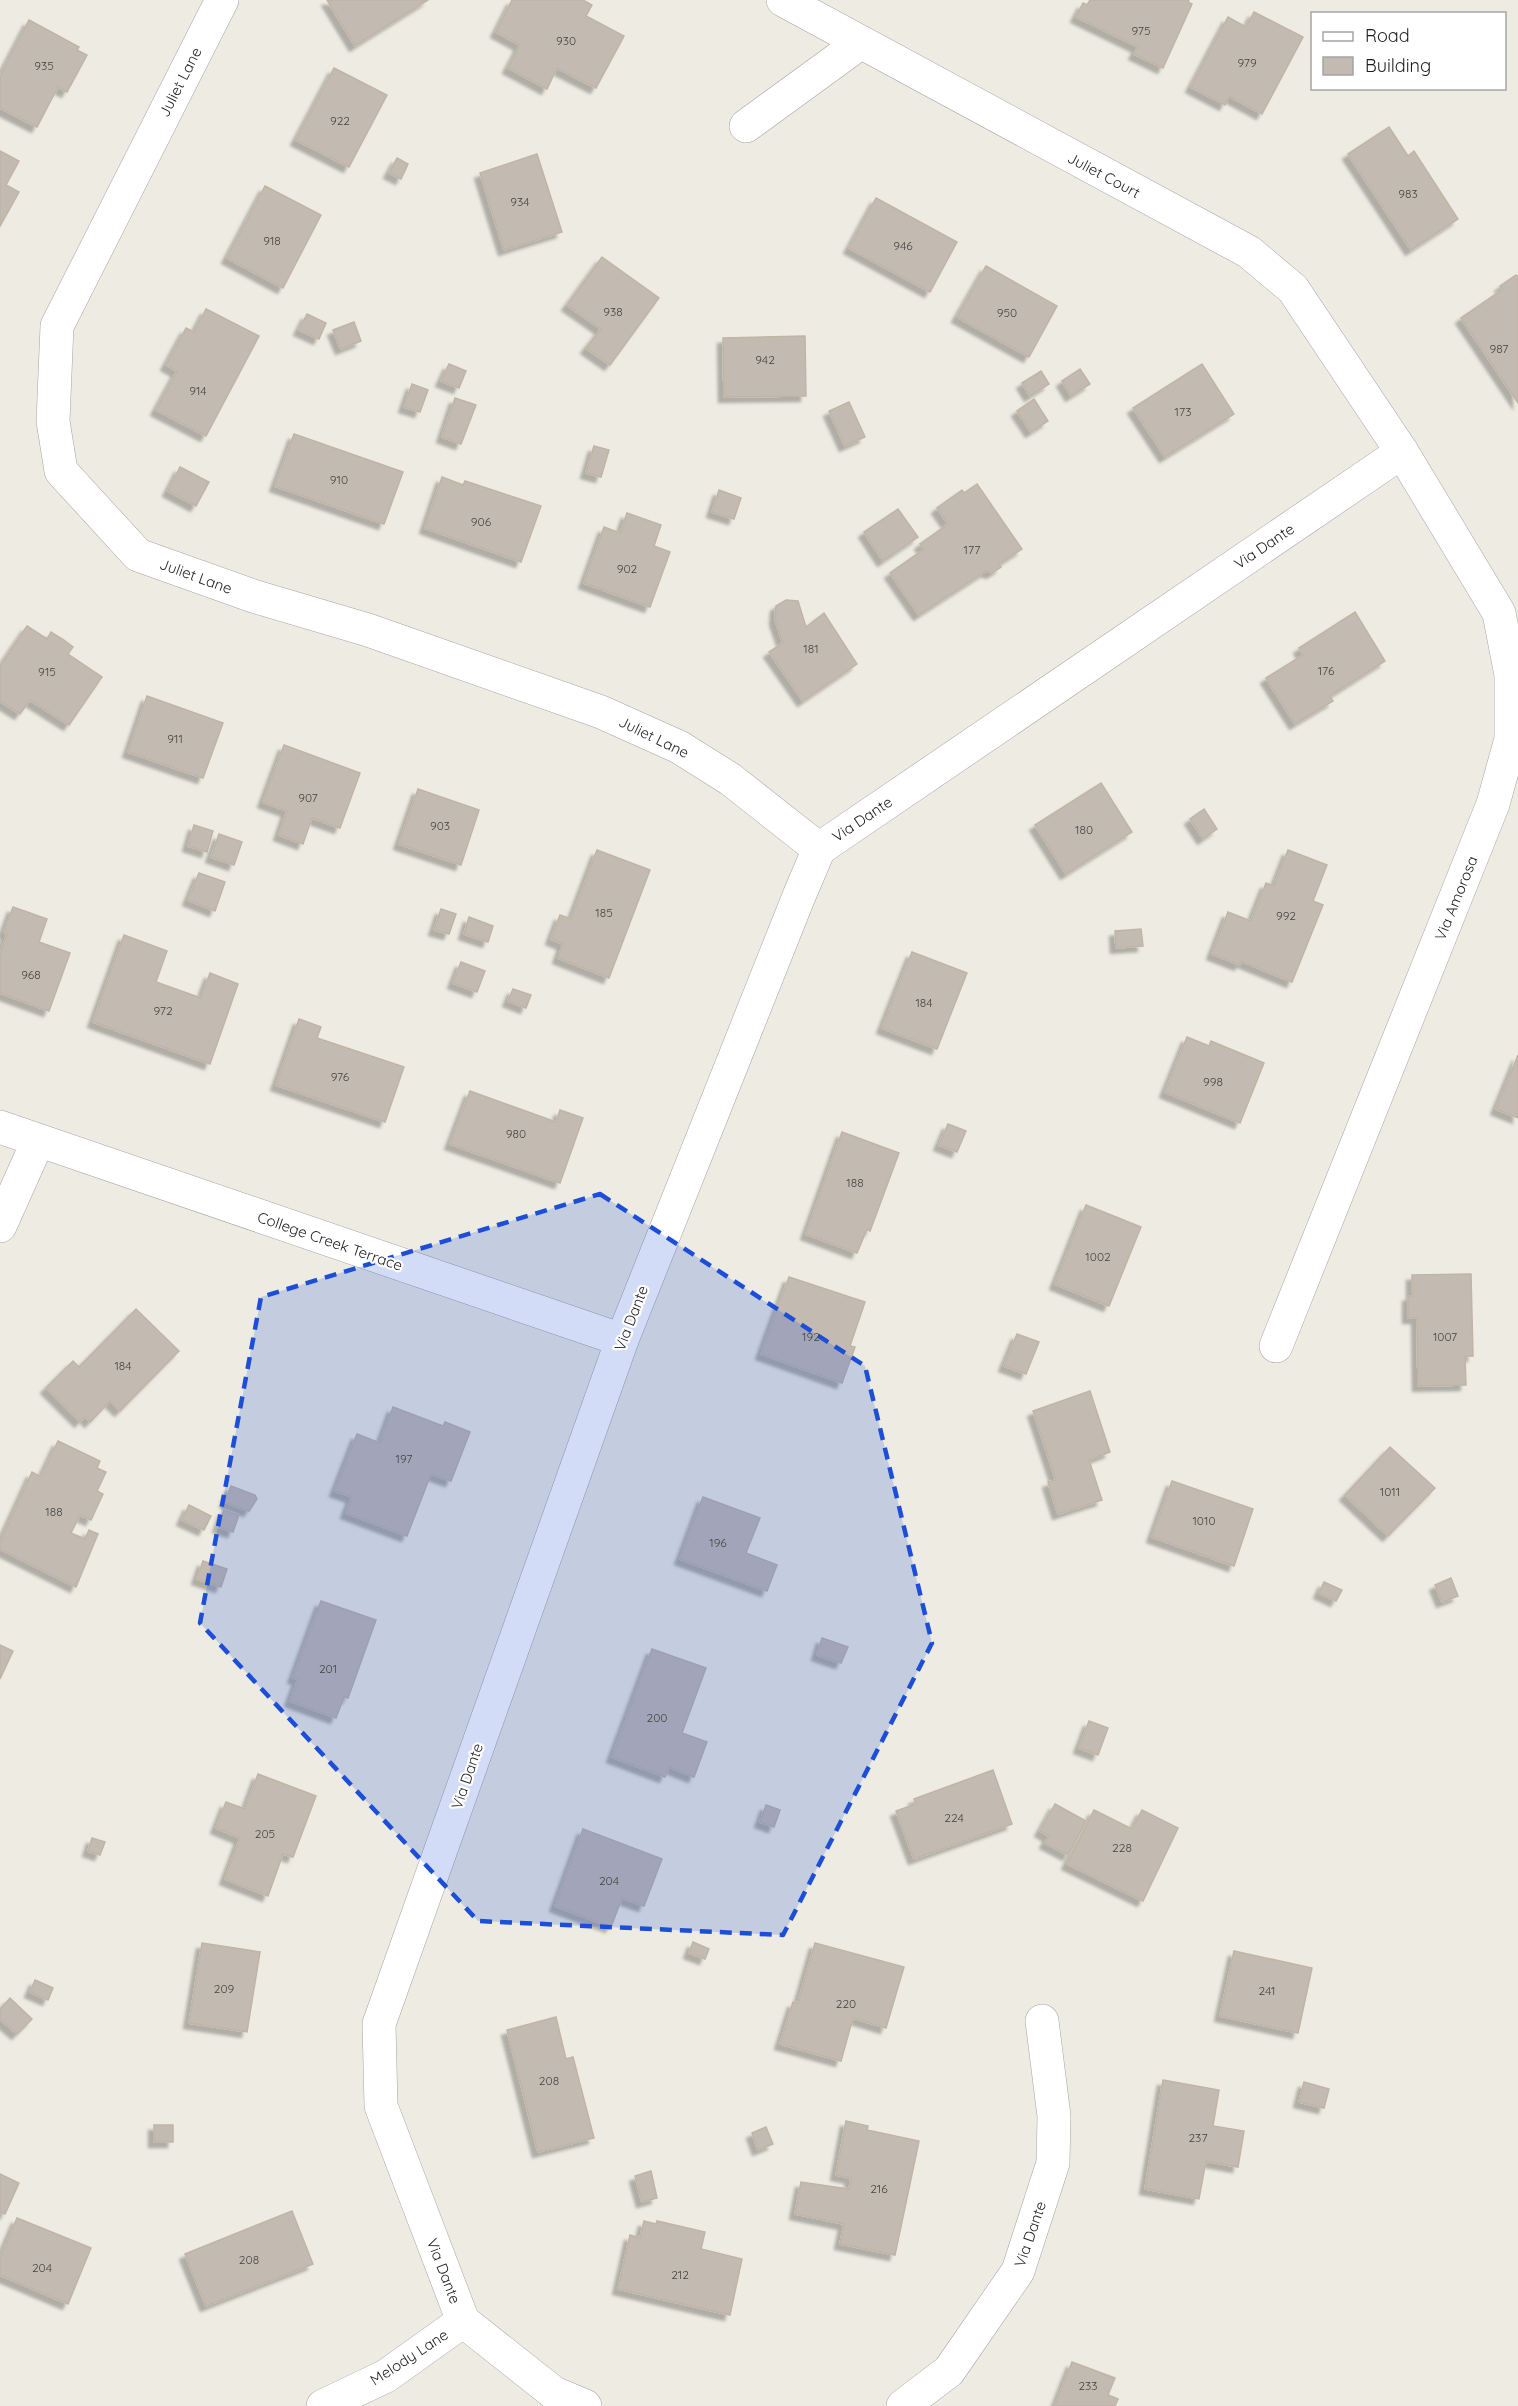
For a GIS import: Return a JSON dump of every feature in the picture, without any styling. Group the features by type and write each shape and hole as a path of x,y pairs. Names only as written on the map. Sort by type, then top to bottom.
{"street":[{"name":"Juliet Lane","path":"222,0 57,326 53,421 61,471 138,555 253,596 368,630 601,712 679,747 730,779 819,849"},
{"path":"746,126 860,43 783,0"},
{"name":"Juliet Court","path":"860,43 1249,252 1293,289 1402,453"},
{"name":"Via Dante","path":"585,2406 554,2393 463,2321 381,2106 380,2024 622,1340 819,849 1402,453"},
{"name":"Via Amorosa","path":"1276,1346 1493,804 1511,739 1511,675 1500,613 1402,453"},
{"name":"College Creek Terrace","path":"0,1126 38,1141 622,1340"},
{"path":"0,1226 38,1141"},
{"name":"Via Dante","path":"903,2406 949,2371 1018,2271 1053,2163 1054,2116 1042,2021"},
{"name":"Melody Lane","path":"322,2406 386,2376 463,2321"}],"highlighted area":[{"path":"600,1194 865,1366 932,1643 783,1935 478,1921 200,1623 261,1297"}],"building":[{"path":"327,0 428,0 355,46"},
{"path":"512,0 583,0 592,5 586,16 624,36 596,88 557,68 547,89 508,68 520,45 496,32"},
{"path":"1090,0 1189,0 1188,2 1192,4 1163,68 1134,54 1138,47 1076,17 1083,3 1087,5"},
{"path":"1254,12 1303,37 1262,114 1229,96 1225,105 1191,87 1228,17 1246,27"},
{"path":"29,20 79,47 77,50 87,55 67,92 58,87 37,127 0,108 0,76"},
{"path":"334,68 387,95 349,167 296,140"},
{"path":"1389,127 1408,156 1414,151 1458,219 1411,250 1348,154"},
{"path":"0,151 19,161 6,185 19,192 0,226"},
{"path":"537,154 562,232 504,250 480,173"},
{"path":"397,158 408,164 401,179 389,173"},
{"path":"265,186 321,215 283,288 227,258"},
{"path":"876,198 957,242 930,292 849,248"},
{"path":"602,257 659,298 610,365 586,348 601,329 567,305"},
{"path":"986,266 1057,306 1029,357 957,317"},
{"path":"1516,275 1518,277 1518,403 1461,318 1503,289 1500,286"},
{"path":"206,309 259,336 206,436 156,410 177,371 166,365 186,328 194,332"},
{"path":"307,314 326,323 319,339 299,330"},
{"path":"354,322 361,341 341,349 333,330"},
{"path":"805,336 806,396 724,397 723,338"},
{"path":"449,364 466,371 459,388 441,381"},
{"path":"1202,364 1234,414 1165,457 1133,408"},
{"path":"1080,369 1090,384 1071,396 1062,381"},
{"path":"1041,371 1049,384 1030,396 1022,383"},
{"path":"412,384 428,390 420,412 404,407"},
{"path":"455,398 476,405 461,444 442,437"},
{"path":"1034,399 1048,421 1031,432 1017,411"},
{"path":"849,402 865,437 845,446 829,411"},
{"path":"294,434 403,472 384,524 275,486"},
{"path":"594,446 609,450 601,477 586,473"},
{"path":"180,467 209,482 196,506 168,491"},
{"path":"442,477 463,485 465,481 541,506 521,562 425,528"},
{"path":"977,484 1022,549 999,564 1001,567 992,573 986,571 919,615 890,573 924,550 920,544 948,524 937,508 962,490 964,493"},
{"path":"719,490 741,498 734,519 712,512"},
{"path":"898,509 918,537 883,561 864,532"},
{"path":"627,513 661,525 654,546 670,552 650,607 584,583 604,527 620,533"},
{"path":"786,600 798,601 806,627 824,613 857,664 803,701 769,652 783,643 775,620 776,606"},
{"path":"1355,612 1385,661 1330,696 1333,701 1295,724 1266,678 1303,655 1299,648"},
{"path":"27,626 47,639 51,632 64,640 73,647 68,654 102,677 69,725 30,700 20,714 0,701 0,666"},
{"path":"147,696 223,723 203,778 128,752"},
{"path":"284,745 360,773 340,828 312,818 303,844 279,835 287,811 263,802"},
{"path":"1101,783 1132,832 1066,874 1035,825"},
{"path":"418,789 479,810 461,865 399,844"},
{"path":"1204,809 1217,829 1203,839 1190,819"},
{"path":"194,825 213,831 207,852 188,846"},
{"path":"219,834 242,842 234,865 211,857"},
{"path":"597,850 650,870 609,978 558,958 563,944 551,939 560,915 571,919"},
{"path":"1288,850 1327,865 1313,901 1323,905 1292,982 1241,961 1240,965 1212,954 1228,912 1251,921 1266,883 1274,886"},
{"path":"199,873 225,882 215,911 188,900"},
{"path":"13,907 47,919 39,942 70,953 49,1011 0,993 0,955 7,934 4,932"},
{"path":"441,909 456,914 449,934 434,930"},
{"path":"469,917 493,926 488,942 464,934"},
{"path":"1141,929 1143,946 1116,948 1115,931"},
{"path":"124,935 167,951 156,982 201,998 210,973 238,984 210,1064 93,1022"},
{"path":"912,952 967,973 937,1049 882,1028"},
{"path":"461,962 485,971 477,992 453,983"},
{"path":"513,989 531,995 526,1008 508,1001"},
{"path":"299,1019 321,1027 317,1038 404,1067 385,1122 276,1085"},
{"path":"1187,1037 1209,1046 1211,1041 1264,1063 1240,1123 1165,1092"},
{"path":"1518,1055 1518,1118 1496,1109"},
{"path":"470,1091 556,1122 560,1110 583,1118 560,1183 450,1144"},
{"path":"948,1124 966,1131 957,1152 939,1145"},
{"path":"842,1132 899,1153 870,1231 867,1229 857,1253 806,1234"},
{"path":"1086,1205 1141,1227 1109,1306 1055,1284"},
{"path":"1471,1274 1473,1356 1465,1356 1466,1385 1418,1386 1417,1318 1408,1318 1408,1296 1412,1296 1412,1275"},
{"path":"789,1277 865,1302 850,1346 855,1347 842,1383 761,1354"},
{"path":"136,1309 179,1351 120,1411 110,1401 90,1422 85,1416 80,1422 46,1388 73,1361 79,1367"},
{"path":"1017,1334 1039,1342 1026,1374 1004,1366"},
{"path":"1090,1391 1110,1452 1089,1460 1102,1500 1058,1514 1048,1482 1056,1480 1033,1411"},
{"path":"393,1407 443,1426 445,1422 470,1432 451,1481 431,1474 407,1536 346,1513 352,1497 335,1491 357,1434 380,1443"},
{"path":"58,1441 100,1461 97,1468 106,1472 97,1491 103,1494 91,1520 80,1515 71,1533 85,1539 89,1530 98,1534 76,1587 0,1549 0,1542 32,1472 41,1477"},
{"path":"1390,1447 1435,1488 1388,1536 1345,1495"},
{"path":"1172,1481 1253,1509 1234,1566 1152,1537"},
{"path":"231,1486 255,1495 257,1499 249,1511 225,1502"},
{"path":"703,1497 760,1518 746,1553 777,1565 767,1591 680,1559"},
{"path":"189,1505 211,1516 204,1530 182,1520"},
{"path":"224,1510 239,1515 233,1532 218,1527"},
{"path":"203,1561 227,1569 221,1587 197,1579"},
{"path":"1451,1578 1458,1596 1442,1602 1435,1585"},
{"path":"1324,1582 1342,1590 1336,1601 1319,1593"},
{"path":"321,1601 376,1620 348,1698 344,1697 336,1718 290,1701 298,1679 293,1678"},
{"path":"822,1638 848,1647 841,1663 817,1655"},
{"path":"0,1645 13,1651 0,1679"},
{"path":"652,1649 706,1668 682,1733 707,1742 694,1777 669,1767 665,1777 612,1757"},
{"path":"1089,1721 1108,1728 1098,1755 1079,1748"},
{"path":"993,1770 1012,1824 914,1859 896,1811 916,1804 914,1799"},
{"path":"258,1774 316,1796 293,1857 283,1854 268,1896 225,1879 240,1838 216,1828 226,1802 245,1809"},
{"path":"1055,1804 1086,1821 1068,1855 1045,1843 1049,1836 1040,1831"},
{"path":"766,1805 780,1810 774,1827 760,1822"},
{"path":"1094,1810 1132,1829 1142,1810 1178,1828 1143,1901 1067,1864"},
{"path":"583,1829 662,1859 644,1906 622,1898 611,1927 555,1906"},
{"path":"92,1838 105,1842 100,1855 88,1851"},
{"path":"693,1942 709,1949 705,1959 689,1953"},
{"path":"202,1943 260,1952 247,2032 189,2023"},
{"path":"815,1943 904,1967 886,2028 853,2018 841,2061 780,2044 793,2002 798,2003"},
{"path":"1234,1951 1312,1968 1298,2033 1220,2016"},
{"path":"35,1980 53,1988 48,2000 30,1992"},
{"path":"10,1998 32,2019 17,2034 0,2019 0,2009"},
{"path":"556,2017 566,2059 573,2057 594,2138 538,2152 507,2030"},
{"path":"1163,2080 1219,2090 1213,2126 1244,2131 1238,2167 1206,2161 1199,2199 1145,2189"},
{"path":"1304,2082 1329,2089 1324,2108 1299,2102"},
{"path":"846,2121 868,2126 867,2130 919,2141 895,2255 840,2244 844,2224 795,2214 801,2182 849,2189 851,2178 836,2175"},
{"path":"154,2125 173,2125 173,2142 154,2142"},
{"path":"766,2127 773,2144 758,2150 752,2133"},
{"path":"651,2171 657,2198 642,2202 635,2176"},
{"path":"0,2174 19,2183 5,2214 0,2212"},
{"path":"292,2211 313,2264 206,2306 185,2254"},
{"path":"17,2218 91,2248 68,2304 0,2275 0,2258"},
{"path":"644,2221 656,2224 657,2221 705,2232 701,2249 742,2259 730,2315 618,2289 630,2235 640,2238"},
{"path":"1072,2362 1115,2378 1108,2395 1118,2399 1115,2406 1055,2406"}]}
